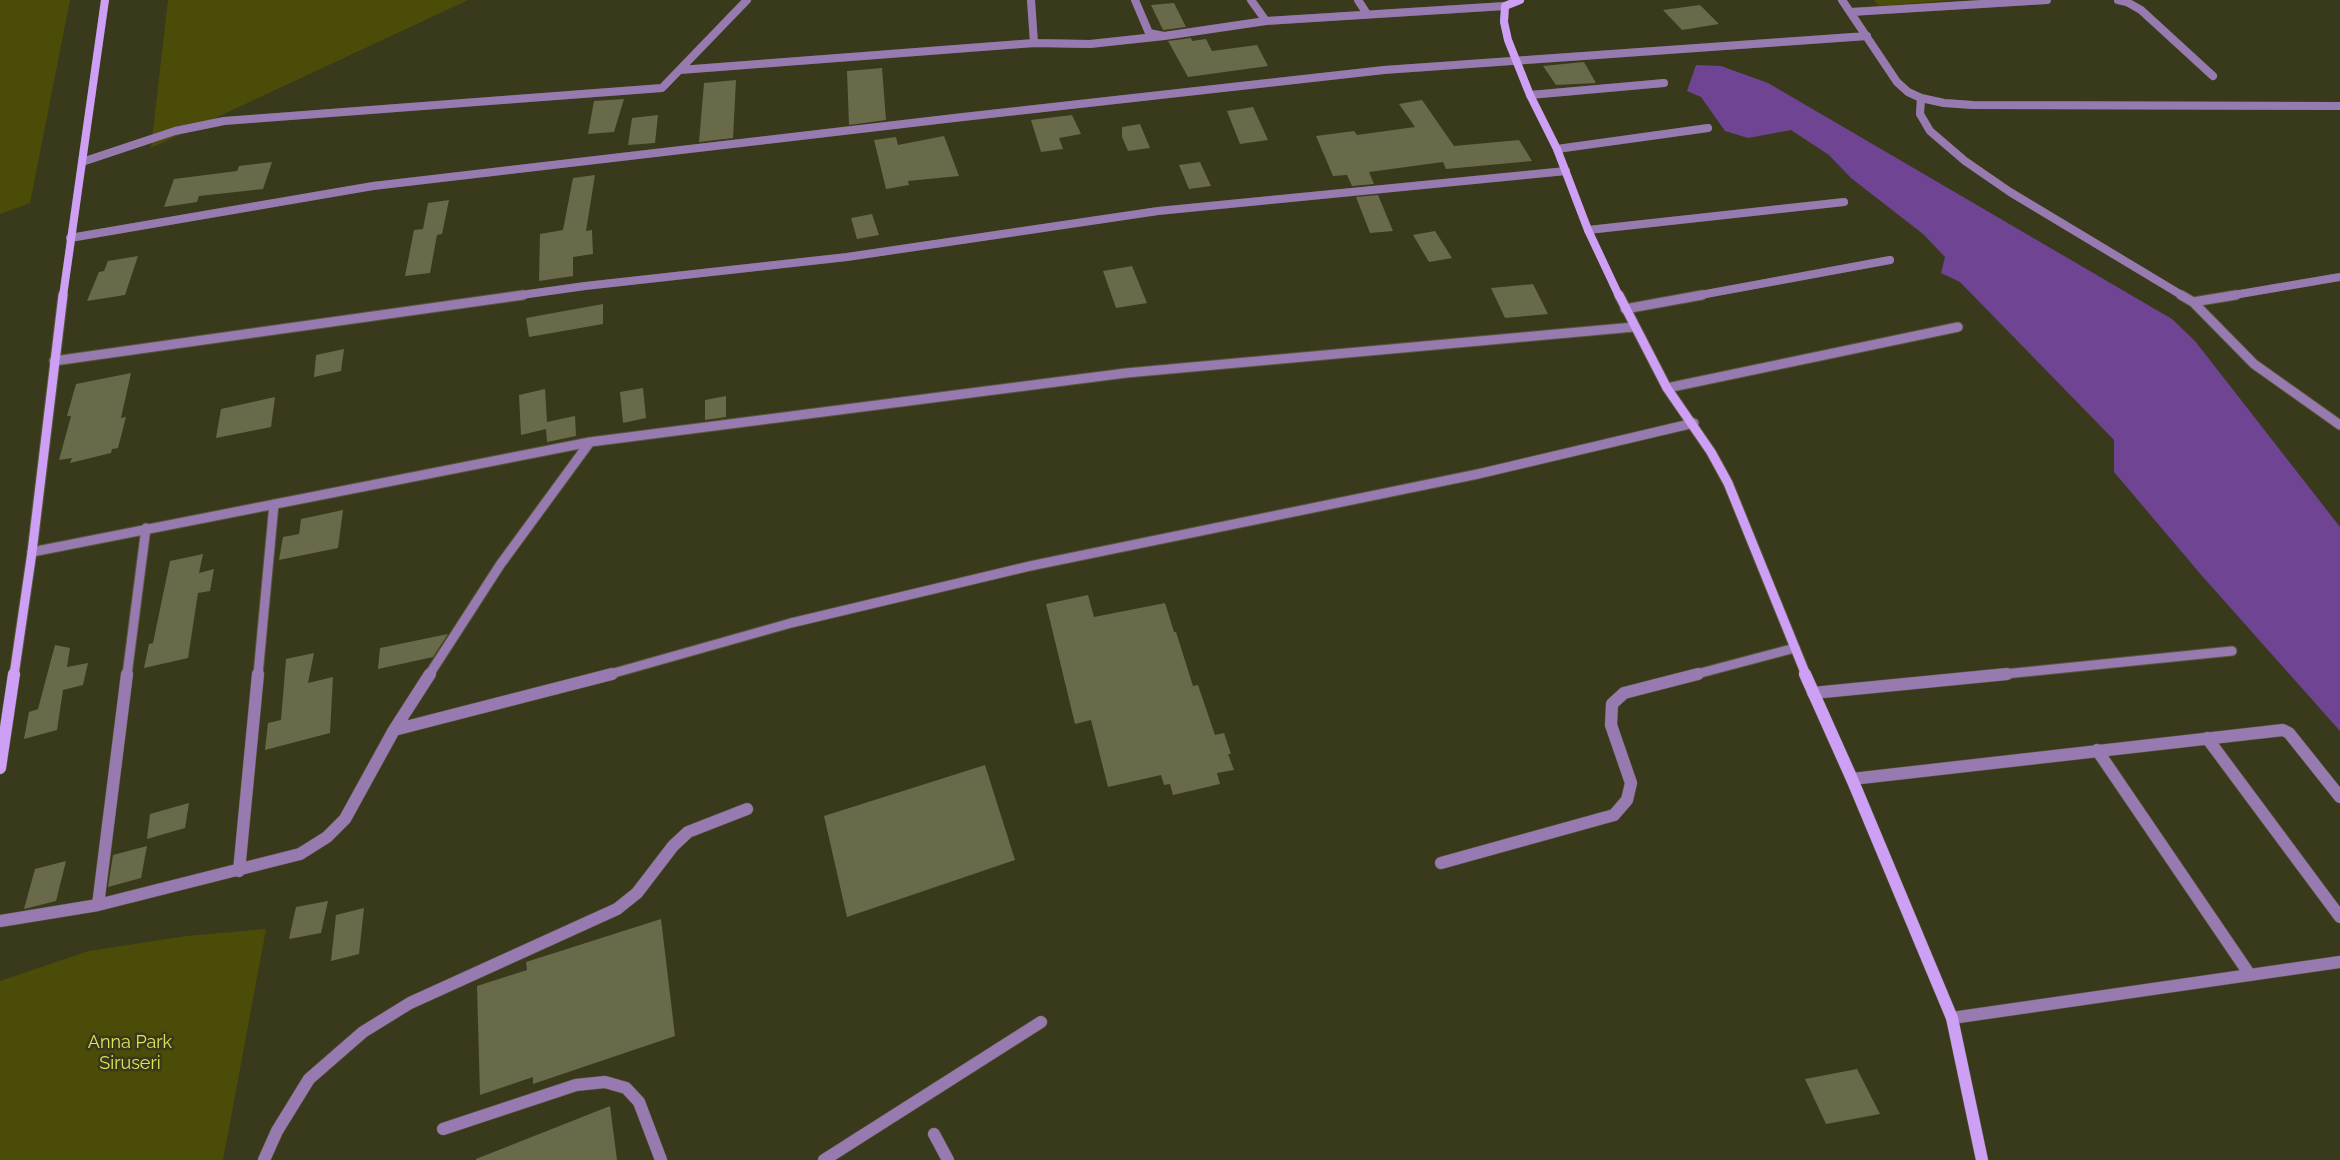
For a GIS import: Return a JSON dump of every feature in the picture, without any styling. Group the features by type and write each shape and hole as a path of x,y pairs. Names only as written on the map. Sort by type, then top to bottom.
{"street":[{"path":"0,768 32,552 70,238 106,0"},
{"path":"82,162 175,131 224,121 662,88 748,0"},
{"path":"1031,0 1034,43"},
{"path":"1135,0 1149,33 1164,36"},
{"path":"1251,0 1266,21"},
{"path":"1358,0 1367,14"},
{"path":"680,70 1034,43 1090,44 1164,36 1266,21 1505,6 1520,0"},
{"path":"1842,0 1897,82 1908,92 1921,98 1944,103 1974,105 2340,106"},
{"path":"1851,12 2047,0"},
{"path":"2118,0 2127,2 2141,10 2213,76"},
{"path":"1505,6 1504,22 1508,40 1530,94 1557,149 1588,230 1634,327 1668,388 1694,424 1728,483 1813,693 1852,779 1952,1018 1982,1160"},
{"path":"70,238 373,186 1384,70 1867,36"},
{"path":"1530,94 1664,83"},
{"path":"1921,98 1920,114 1930,131 1965,161 2010,192 2193,302 2254,364 2340,425"},
{"path":"1557,149 1708,128"},
{"path":"54,361 585,286 847,257 1158,211 1566,171"},
{"path":"1588,230 1844,202"},
{"path":"1625,309 1890,260"},
{"path":"2193,302 2340,278"},
{"path":"32,552 590,442 1126,373 1634,327"},
{"path":"1668,388 1958,327"},
{"path":"394,730 578,683 792,623 1030,566 1478,474 1694,424"},
{"path":"0,921 98,905 239,871 300,854 327,837 345,819 394,730 500,565 590,442"},
{"path":"239,871 274,504"},
{"path":"98,905 146,528"},
{"path":"1441,863 1614,815 1627,800 1631,783 1611,724 1612,704 1624,693 1795,648"},
{"path":"1813,693 2232,651"},
{"path":"1852,779 2283,730 2289,733 2340,797"},
{"path":"2207,738 2340,917"},
{"path":"2097,750 2250,976"},
{"path":"264,1160 276,1131 309,1079 363,1032 410,1003 617,909 637,893 673,846 688,832 746,809"},
{"path":"1952,1018 2340,962"},
{"path":"824,1160 1041,1022"},
{"path":"443,1129 576,1085 605,1082 626,1088 639,1102 661,1160"},
{"path":"934,1134 948,1160"}],"green space":[{"path":"0,0 70,0 30,203 0,214"},
{"path":"168,0 468,0 151,148"},
{"path":"1874,0 1954,0 1879,6"},
{"name":"Anna Park Siruseri","path":"266,929 223,1160 0,1160 0,981 89,951 187,936"}],"shaded area":[{"path":"1696,65 1721,66 1768,83 2172,319 2195,341 2340,527 2340,731 2203,577 2114,472 2114,440 1960,282 1941,273 1945,257 1923,234 1851,178 1829,155 1791,130 1748,138 1725,131 1701,97 1687,91"}],"building":[{"path":"1174,3 1186,27 1163,30 1151,5"},
{"path":"1700,5 1719,24 1682,30 1663,10"},
{"path":"1191,38 1192,41 1206,39 1212,51 1257,45 1268,66 1188,77 1168,41"},
{"path":"1584,62 1596,83 1556,85 1543,66"},
{"path":"882,68 886,120 849,125 847,71"},
{"path":"736,80 733,138 699,142 704,83"},
{"path":"624,99 614,132 588,134 594,101"},
{"path":"1422,100 1454,146 1519,140 1532,161 1446,169 1443,162 1369,172 1374,184 1352,186 1347,175 1333,176 1316,136 1354,131 1357,135 1415,127 1399,104"},
{"path":"1253,107 1268,140 1240,144 1227,111"},
{"path":"658,115 655,143 628,145 632,118"},
{"path":"1072,115 1081,134 1059,138 1063,149 1041,152 1031,120"},
{"path":"1140,124 1150,148 1128,151 1122,137 1122,127"},
{"path":"944,136 959,176 908,181 909,185 886,189 874,140 896,137 898,145"},
{"path":"272,162 263,189 199,196 197,202 164,207 174,179 237,171 239,166"},
{"path":"1200,162 1211,186 1189,189 1179,165"},
{"path":"595,175 586,231 592,230 593,254 573,257 573,276 539,281 540,234 563,230 573,178"},
{"path":"1378,195 1393,231 1370,233 1356,197"},
{"path":"449,200 442,234 437,235 430,273 405,276 414,230 423,229 428,203"},
{"path":"872,214 879,235 857,239 851,218"},
{"path":"1435,231 1452,258 1429,262 1413,235"},
{"path":"138,256 125,295 87,301 99,272 104,271 108,261"},
{"path":"1132,266 1147,303 1116,308 1103,271"},
{"path":"1533,284 1548,314 1505,318 1491,288"},
{"path":"603,304 603,324 529,337 526,318"},
{"path":"344,349 341,371 314,377 316,355"},
{"path":"131,373 121,418 126,417 118,448 112,449 111,453 70,463 72,458 59,460 71,416 67,416 76,384"},
{"path":"643,388 646,418 623,423 620,392"},
{"path":"545,389 547,422 575,416 576,436 547,442 546,429 521,435 519,395"},
{"path":"726,396 726,417 705,420 705,400"},
{"path":"275,397 271,427 216,438 221,409"},
{"path":"343,510 338,548 279,560 283,537 299,534 301,519"},
{"path":"203,554 199,573 214,569 210,591 198,593 188,658 144,668 149,644 153,643 170,561"},
{"path":"1088,595 1094,617 1165,603 1193,686 1198,685 1215,735 1224,733 1231,754 1228,754 1234,770 1217,773 1220,784 1173,795 1170,784 1164,785 1161,775 1108,787 1091,720 1075,724 1046,604"},
{"path":"448,634 433,657 378,669 380,648"},
{"path":"55,645 70,648 67,667 88,663 83,685 63,690 57,730 24,739 29,712 38,709"},
{"path":"314,653 308,683 333,677 330,733 265,750 268,723 281,720 286,659"},
{"path":"985,765 1015,860 847,917 824,816"},
{"path":"189,803 185,828 147,839 150,814"},
{"path":"147,846 141,878 108,887 113,855"},
{"path":"66,861 56,901 24,909 35,869"},
{"path":"328,901 321,933 289,939 296,907"},
{"path":"364,908 359,954 331,961 336,915"},
{"path":"661,919 675,1036 533,1084 533,1077 480,1095 477,986 527,970 526,962"},
{"path":"1857,1069 1880,1114 1826,1124 1805,1079"},
{"path":"610,1106 617,1160 476,1160 476,1159"}]}
